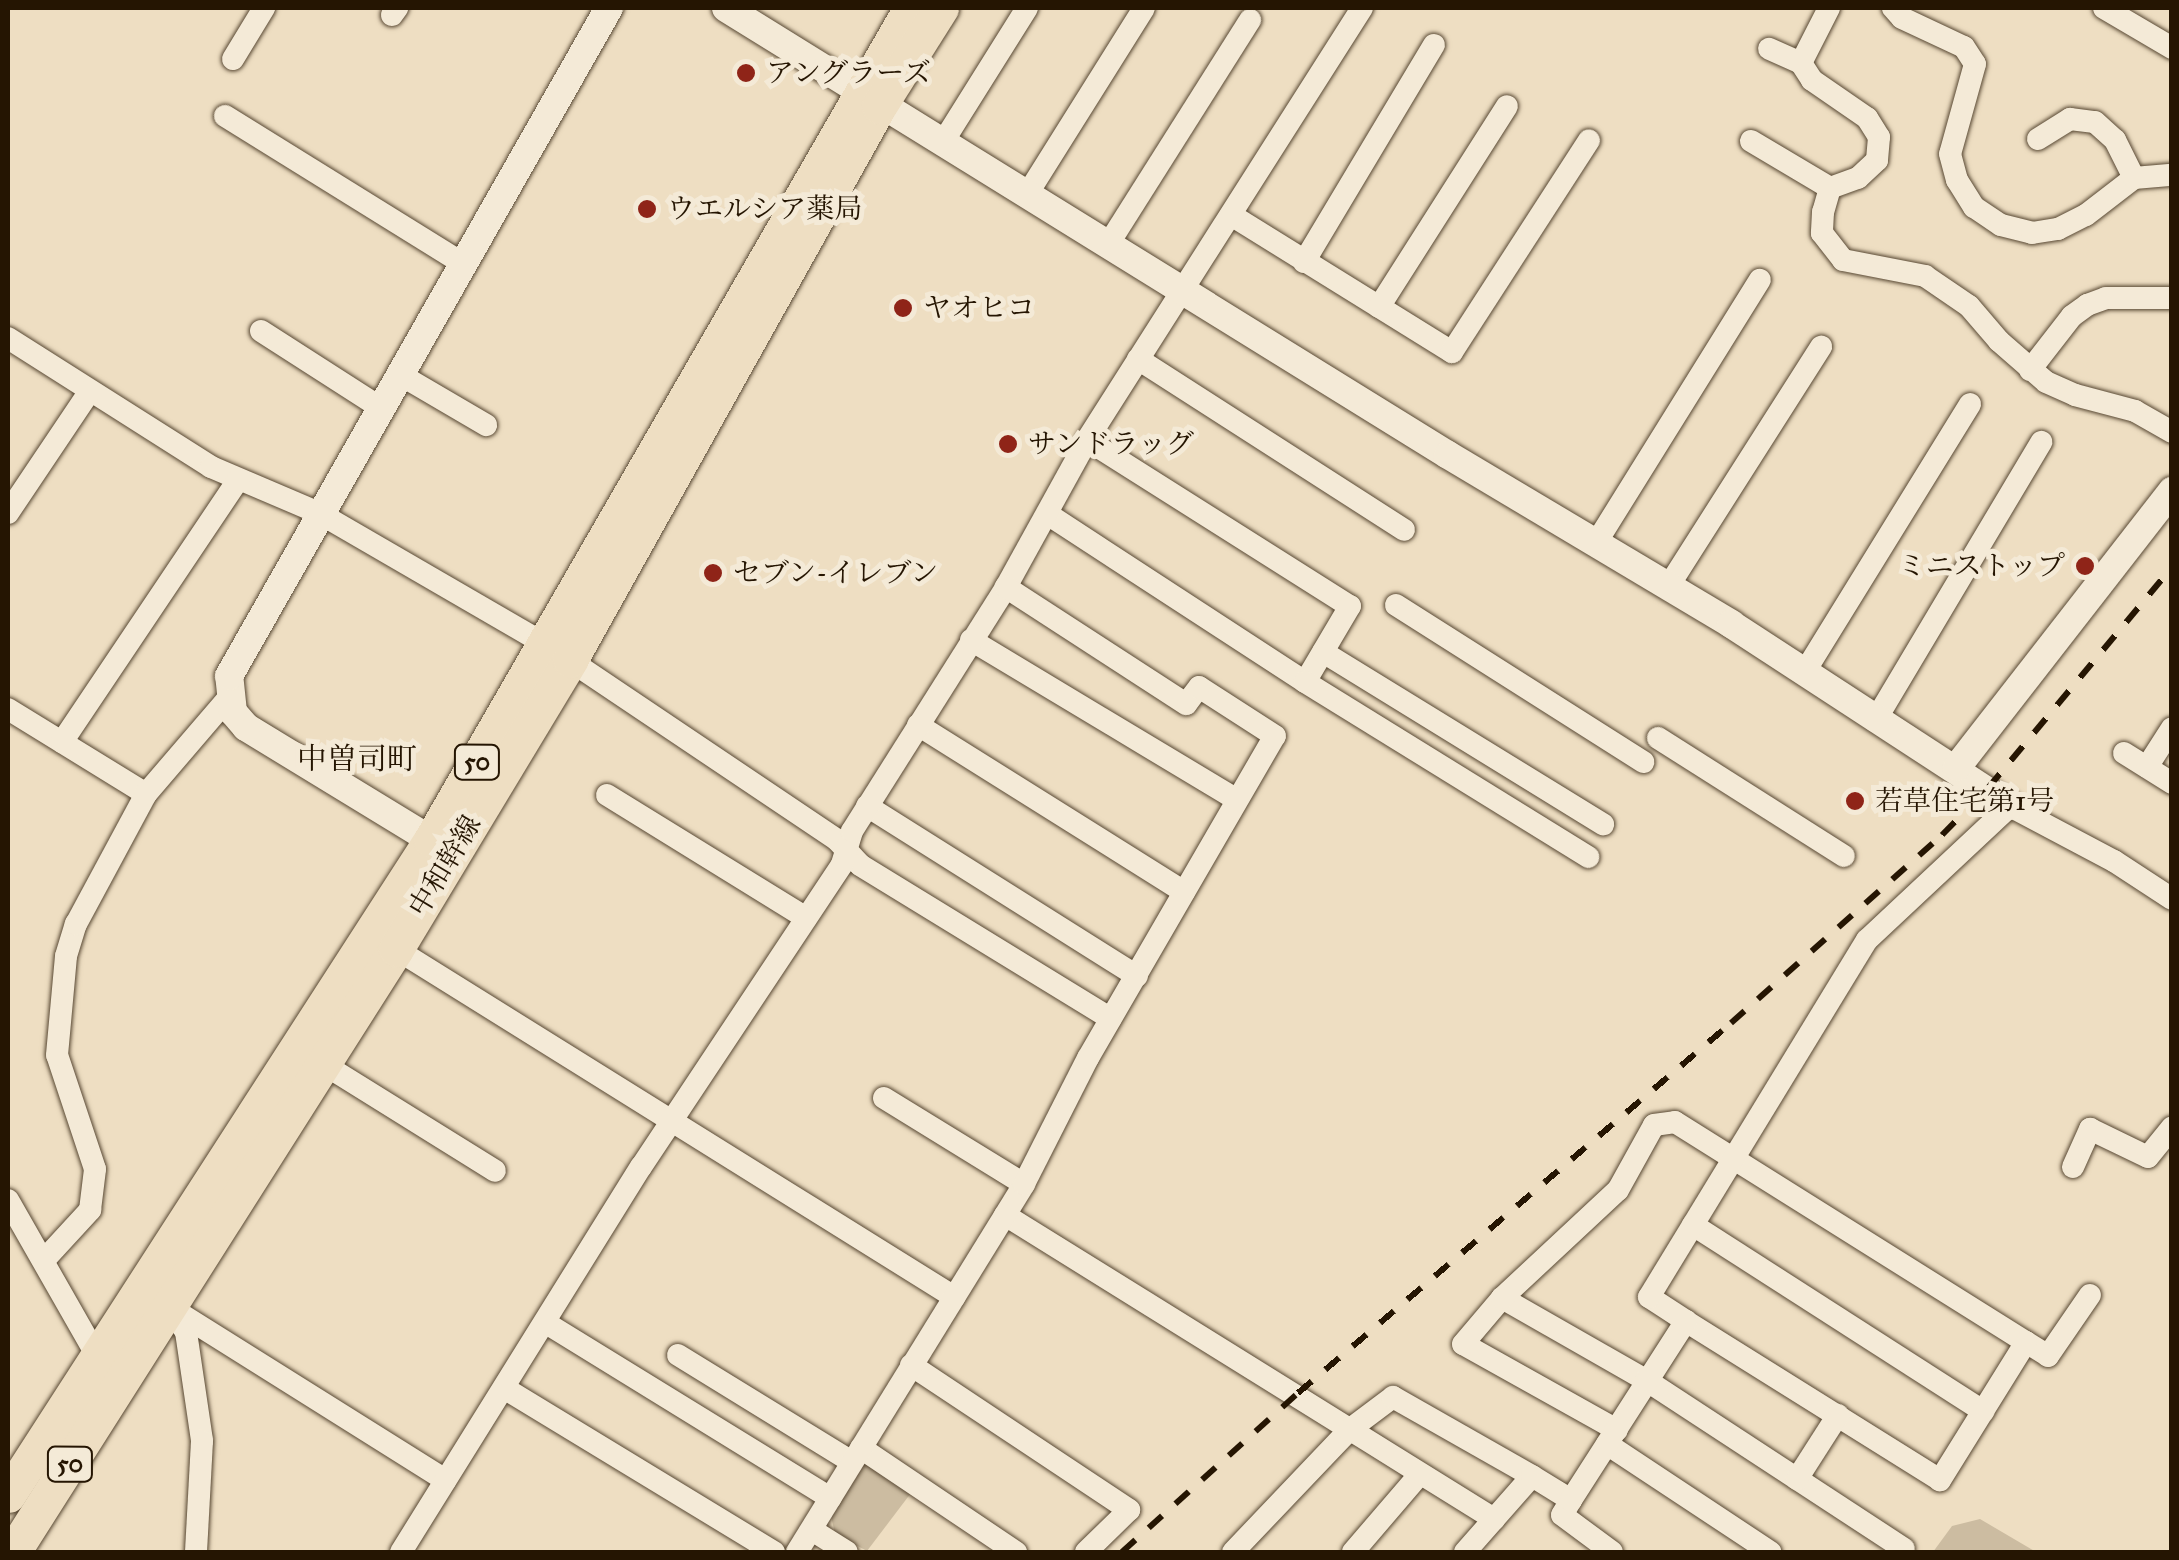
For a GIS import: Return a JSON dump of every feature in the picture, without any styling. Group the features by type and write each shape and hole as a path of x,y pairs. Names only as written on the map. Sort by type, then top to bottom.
{"main road":[{"name":"中和幹線","path":"156,1299 325,1065 396,949 869,98 911,8"},
{"name":"中和幹線","path":"869,98 942,8"},
{"name":"中和幹線","path":"9,1488 112,1366 156,1299 431,840 558,652"},
{"name":"中和幹線","path":"13,1552 43,1506 112,1366"}],"street":[{"path":"233,59 264,8"},
{"path":"431,840 246,727 233,712 229,676 609,8"},
{"path":"726,8 1668,587 1875,721 1957,768 2010,806 2114,861 2172,899"},
{"path":"943,142 1027,8"},
{"path":"1028,194 1144,8"},
{"path":"401,1552 674,1119 842,864 867,806 1006,587 1087,440 1362,8"},
{"path":"1801,63 1829,8"},
{"path":"1893,8 1902,18 1964,47 1975,64 1950,154 1957,180 1974,207 2001,225 2032,233 2058,229 2086,215 2134,178 2172,175"},
{"path":"2104,8 2172,48"},
{"path":"1108,242 1250,20"},
{"path":"1304,262 1434,45"},
{"path":"1769,49 1801,63 1812,80 1867,118 1880,137 1877,160 1858,178 1830,188"},
{"path":"1379,308 1507,106"},
{"path":"225,116 462,263"},
{"path":"2038,139 2070,119 2094,122 2114,140 2134,178"},
{"path":"1231,215 1452,352 1589,140"},
{"path":"1751,141 1830,188"},
{"path":"1830,188 1822,212 1822,233 1843,260 1925,276 1969,306 2030,370 2075,395 2136,411 2172,432"},
{"path":"1596,544 1760,280"},
{"path":"2030,370 2072,316 2086,305 2106,298 2172,298"},
{"path":"261,331 381,408"},
{"path":"8,338 142,426 238,480 319,513 558,652 837,840 845,852 1112,1019"},
{"path":"1668,587 1821,347"},
{"path":"1138,359 1404,530"},
{"path":"400,374 486,425"},
{"path":"8,513 90,391"},
{"path":"1804,673 1970,404"},
{"path":"1087,440 1350,606 1305,682"},
{"path":"1875,721 2041,442"},
{"path":"62,742 238,480"},
{"path":"1957,768 2172,491"},
{"path":"1049,515 1305,682 1588,857"},
{"path":"797,1552 1024,1184 1112,1019 1275,736 1199,687 1186,704 1006,587"},
{"path":"1396,605 1643,762"},
{"path":"972,640 1236,799"},
{"path":"1323,652 1603,824"},
{"path":"45,1259 90,1210 95,1169 57,1055 66,956 76,924 146,794 229,697"},
{"path":"8,709 146,794"},
{"path":"918,725 1184,892"},
{"path":"2147,767 2172,728"},
{"path":"1658,738 1844,856"},
{"path":"2124,752 2172,783"},
{"path":"608,796 806,918"},
{"path":"867,806 1138,976"},
{"path":"2010,806 1868,940 1649,1297 1940,1480 2026,1342"},
{"path":"396,949 954,1296"},
{"path":"325,1065 495,1171"},
{"path":"884,1098 1024,1184"},
{"path":"1770,1552 1612,1437 1463,1344 1502,1298 1618,1190 1654,1125 1675,1122 2048,1356 2090,1295"},
{"path":"2073,1167 2090,1130 2148,1157 2172,1128"},
{"path":"8,1200 112,1366"},
{"path":"1005,1215 1268,1375 1419,1476 1494,1519"},
{"path":"1692,1225 1984,1410"},
{"path":"1502,1298 1646,1380 1904,1550"},
{"path":"156,1299 445,1480"},
{"path":"156,1299 186,1332 202,1441 196,1552"},
{"path":"1612,1552 1562,1515 1686,1321"},
{"path":"546,1323 830,1498"},
{"path":"678,1354 1016,1552"},
{"path":"911,1365 1129,1510 1086,1552"},
{"path":"504,1388 774,1552"},
{"path":"1233,1552 1348,1430 1393,1397 1571,1500"},
{"path":"1797,1479 1838,1415"},
{"path":"1353,1552 1419,1476"},
{"path":"1465,1552 1532,1476"},
{"path":"9,1488 43,1506"},
{"path":"812,1530 846,1552"}],"shaded area":[{"path":"866,1462 911,1493 867,1551 835,1534 831,1516"},
{"path":"1980,1519 2036,1552 1933,1552 1952,1526"}],"railway":[{"path":"1122,1552 1298,1393 1731,1023 1942,835 1988,788 2172,567"}],"place":[{"name":"アングラーズ","path":"746,73"},
{"name":"ウエルシア薬局","path":"647,209"},
{"name":"ヤオヒコ","path":"903,308"},
{"name":"サンドラッグ","path":"1008,444"},
{"name":"ミニストップ","path":"2085,566"},
{"name":"セブン-イレブン","path":"713,573"},
{"name":"若草住宅第1号","path":"1855,801"}],"district":[{"name":"中曽司町","path":"357,759"}]}
